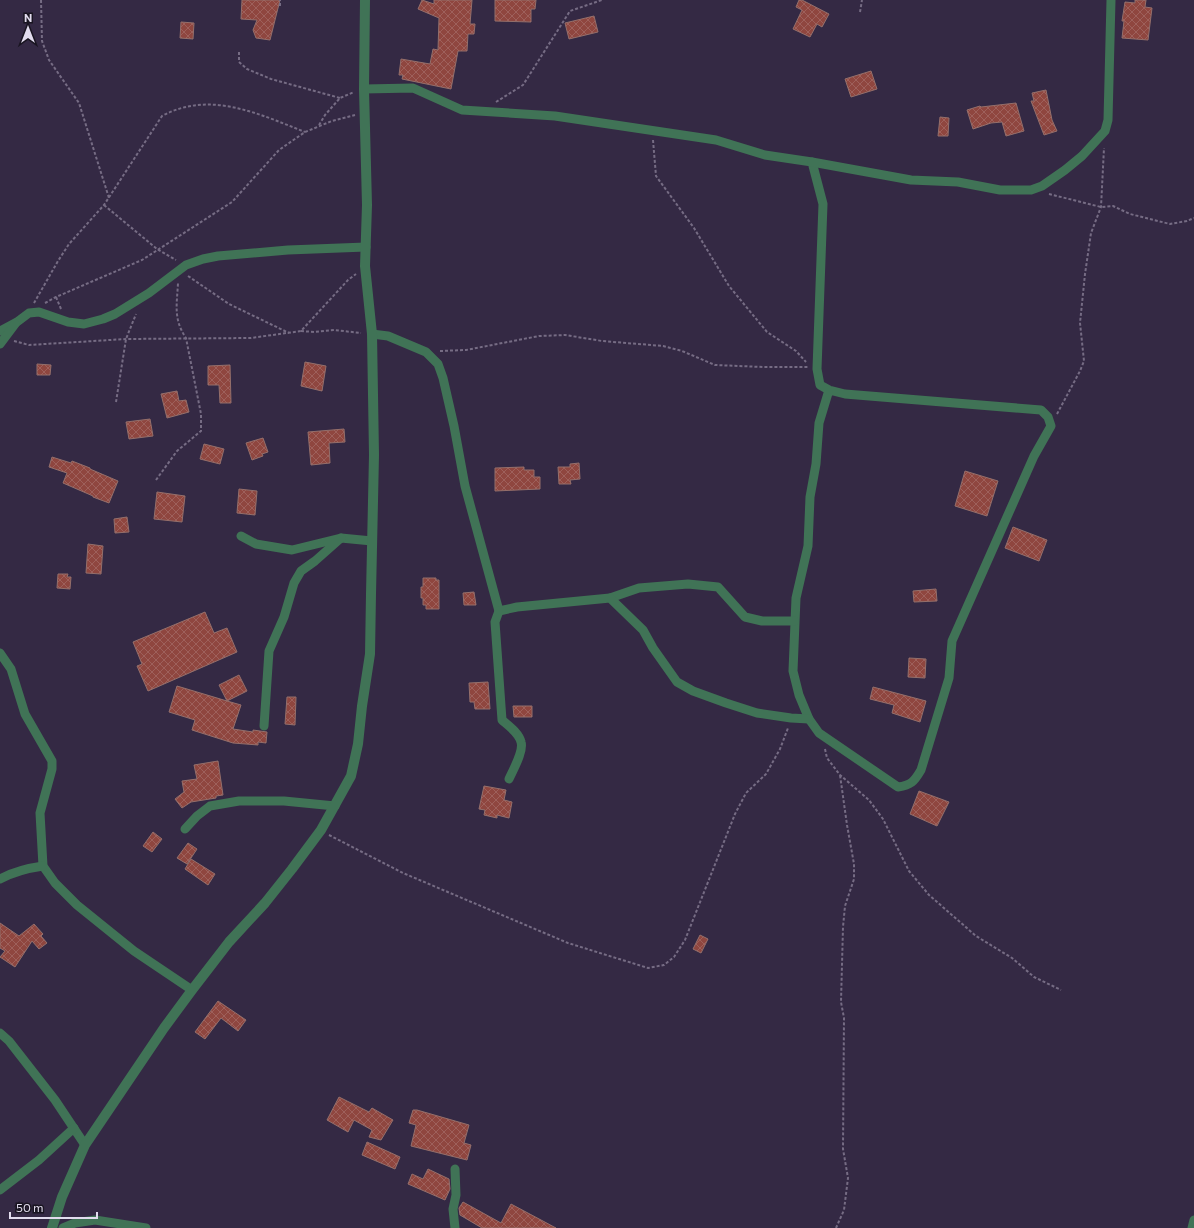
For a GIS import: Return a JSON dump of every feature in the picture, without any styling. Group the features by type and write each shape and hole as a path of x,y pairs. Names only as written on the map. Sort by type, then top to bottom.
{"street":[{"path":"52,1228 62,1197 85,1145 164,1028 192,990 229,942 265,903 288,875 321,830 351,776 358,744 370,654 374,455 372,334 365,266 367,205 364,113 365,0"},
{"path":"364,89 413,88 462,110 555,116 716,140 765,155 911,180 958,182 1000,190 1031,190 1042,186 1065,170 1082,156 1105,131 1108,120 1111,0"},
{"path":"812,162 823,204 817,374 820,385 829,390 845,394 1041,410 1048,417 1051,426 1034,456 952,641 949,678 920,770 915,781 907,786 898,787 820,733 809,719 799,695 793,671 796,598 808,546 810,497 816,464 819,423 829,390"},
{"path":"1,338 17,322 29,313 39,312 68,322 84,324 116,314 150,293 182,267 203,259 218,256 288,250 366,247"},
{"path":"372,334 388,336 426,352 438,364 443,378 465,486 499,612 495,622 502,720 515,730 522,742 520,754 509,779"},
{"path":"241,536 256,544 292,550 341,538 372,540"},
{"path":"264,726 269,652 284,616 294,583 301,571 341,538"},
{"path":"499,612 517,607 610,598 639,588 688,584 718,587 745,617 762,621 794,621"},
{"path":"610,598 643,630 652,648 678,682 692,691 757,713 809,719"},
{"path":"0,653 11,669 25,714 52,760 52,769 40,813 43,866 55,883 77,906 134,951 192,990"},
{"path":"185,829 197,816 210,806 239,801 284,801 335,806"},
{"path":"0,879 30,868 43,866"},
{"path":"0,1033 9,1041 55,1100 85,1145"},
{"path":"0,1190 39,1160 74,1128"},
{"path":"455,1169 456,1195 453,1208 455,1228"},
{"path":"63,1228 75,1223 95,1220 146,1228"},
{"path":"1192,1228 1194,1220"}],"path":[{"path":"41,0 42,41 49,60 79,103 109,198"},
{"path":"280,0 280,6"},
{"path":"484,111 523,85 570,11 602,0"},
{"path":"860,12 862,0"},
{"path":"239,52 239,62 247,69 271,79 340,98"},
{"path":"318,126 325,115 340,98 364,89"},
{"path":"29,313 69,244 104,205 162,116 175,110 198,105 222,105 249,110 305,132"},
{"path":"29,313 56,297 142,260 232,202 279,150 305,132 318,126 364,113"},
{"path":"426,352 466,350 539,336 565,334 602,341 663,346 682,351 715,365 811,367 796,351 766,332 729,286 694,228 656,176 652,131"},
{"path":"1051,426 1084,361 1080,323 1085,274 1092,233 1101,207 1105,131"},
{"path":"1031,190 1101,207 1113,206 1130,214 1170,224 1187,221 1194,218"},
{"path":"104,205 157,250 182,267 229,304 290,333"},
{"path":"301,331 348,280 365,266"},
{"path":"156,480 177,451 201,431 201,414 186,338 181,330 176,316 182,267"},
{"path":"116,402 126,339 134,317 138,311"},
{"path":"1,338 29,345 126,339 251,338 301,331 314,332 334,330 372,334"},
{"path":"321,830 403,873 568,943 648,968 664,965 674,957 685,940 735,814 746,793 766,774 780,750 791,718"},
{"path":"820,733 827,758 840,775 874,806 883,819 908,871 929,895 976,936 1012,958 1034,977 1061,990"},
{"path":"836,1228 844,1210 848,1178 843,1149 844,1018 841,1002 845,906 854,879 854,864 840,775"}],"building":[{"path":"242,0 280,0 270,40 256,38 253,30 257,20 241,19"},
{"path":"422,0 434,4 434,0 472,0 470,24 475,24 474,34 468,34 467,51 458,51 451,89 402,79 403,75 399,75 401,59 430,64 433,49 438,50 439,18 418,9"},
{"path":"495,0 536,0 535,9 531,9 531,22 495,21"},
{"path":"799,0 802,0 829,14 822,27 817,24 810,37 793,29 802,10 796,7"},
{"path":"1135,0 1146,0 1145,7 1152,8 1148,40 1122,38 1124,21 1122,21 1125,2 1135,3"},
{"path":"594,16 598,32 569,39 565,23"},
{"path":"181,22 194,23 193,39 180,38"},
{"path":"871,71 877,89 851,97 845,79"},
{"path":"1046,90 1052,120 1057,131 1044,135 1031,101 1034,101 1032,93"},
{"path":"1016,103 1024,131 1006,136 1002,122 991,123 973,129 967,110 980,106"},
{"path":"940,117 949,118 948,136 938,136"},
{"path":"305,362 326,366 322,391 301,386"},
{"path":"37,364 51,365 50,375 37,375"},
{"path":"230,365 231,403 220,403 219,385 208,385 208,366"},
{"path":"177,391 179,401 186,400 189,412 167,418 161,394"},
{"path":"150,419 153,436 129,439 126,422"},
{"path":"344,429 345,442 329,443 330,463 311,465 308,432"},
{"path":"263,438 268,452 262,454 263,456 252,460 246,443"},
{"path":"204,444 224,449 220,464 200,459"},
{"path":"52,457 71,463 72,461 118,481 109,503 63,483 67,473 49,467"},
{"path":"579,463 580,479 570,480 571,484 559,484 558,467 570,467 570,464"},
{"path":"524,467 524,470 534,470 534,477 540,477 540,489 495,491 495,468"},
{"path":"965,471 998,481 987,516 955,506"},
{"path":"239,489 257,491 255,515 237,513"},
{"path":"157,492 185,496 182,522 154,519"},
{"path":"127,517 129,532 115,533 114,519"},
{"path":"1013,527 1047,540 1039,561 1005,548"},
{"path":"88,544 103,546 101,574 86,573"},
{"path":"58,574 68,574 67,577 71,577 70,589 57,588"},
{"path":"423,578 436,578 436,580 439,580 439,609 426,609 426,605 423,605 423,598 421,598 421,587 423,587"},
{"path":"936,589 937,601 914,602 913,591"},
{"path":"474,592 476,605 464,605 463,593"},
{"path":"205,612 214,633 227,628 237,652 148,691 137,666 142,664 133,642"},
{"path":"909,658 926,659 925,678 908,677"},
{"path":"239,675 247,691 227,701 219,685"},
{"path":"488,682 490,709 475,709 474,702 470,702 469,683"},
{"path":"177,686 241,705 233,729 253,732 253,730 267,732 266,743 258,742 258,745 233,743 192,730 195,720 169,712"},
{"path":"873,687 926,701 920,722 892,713 894,705 870,699"},
{"path":"287,697 296,697 295,725 285,724"},
{"path":"513,706 532,706 532,717 514,717"},
{"path":"218,761 223,795 216,796 216,798 191,802 182,808 175,799 184,792 182,781 197,779 194,765"},
{"path":"484,786 506,790 504,800 512,802 509,818 497,815 497,818 484,815 485,810 479,809"},
{"path":"919,791 949,802 937,826 910,814"},
{"path":"153,832 162,839 152,852 143,846"},
{"path":"188,843 197,849 187,864 177,858"},
{"path":"191,859 215,874 208,885 185,869"},
{"path":"0,923 19,936 34,924 43,934 41,936 47,943 39,949 32,941 15,967 0,957 5,951 0,948"},
{"path":"700,935 708,939 701,953 693,949"},
{"path":"218,1001 246,1020 238,1031 221,1018 205,1039 195,1032"},
{"path":"339,1097 369,1112 372,1108 393,1120 381,1140 369,1137 372,1130 354,1120 348,1132 327,1120"},
{"path":"413,1110 469,1125 464,1143 471,1145 467,1160 411,1146 416,1125 409,1123"},
{"path":"367,1142 400,1157 395,1169 362,1155"},
{"path":"428,1169 449,1179 450,1189 445,1200 408,1184 412,1174 423,1179"},
{"path":"463,1202 501,1223 511,1204 556,1228 482,1228 460,1215 459,1208"}]}
